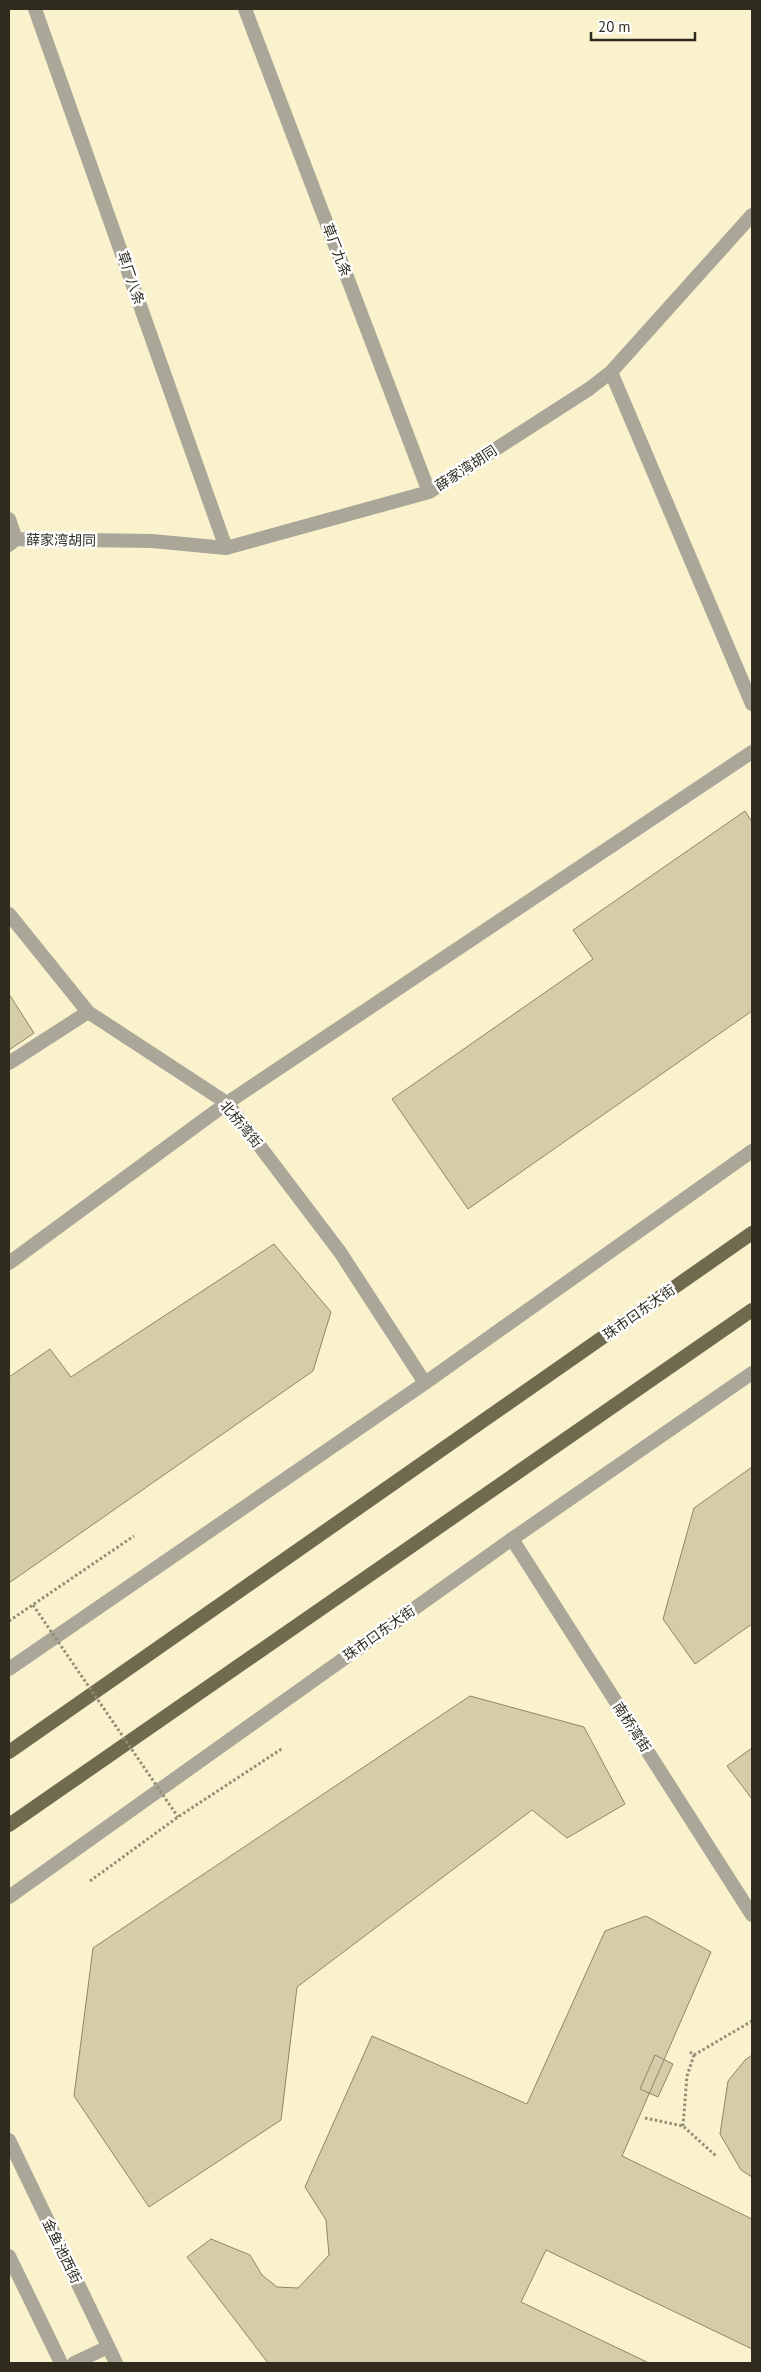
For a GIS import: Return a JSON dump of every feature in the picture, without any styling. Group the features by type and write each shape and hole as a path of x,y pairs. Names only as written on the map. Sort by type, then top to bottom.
{"main road":[{"name":"珠市口东大街","path":"9,1752 752,1233"},
{"path":"9,1825 752,1310"}],"street":[{"name":"草厂八条","path":"35,9 226,548"},
{"name":"草厂九条","path":"245,9 428,492"},
{"name":"薛家湾胡同","path":"12,542 152,541 226,548 428,492 589,389 610,372 752,215"},
{"path":"610,372 752,704"},
{"path":"9,519 12,542"},
{"path":"9,1263 227,1103 752,752"},
{"name":"北桥湾街","path":"9,914 88,1012 227,1103 340,1252 425,1383"},
{"path":"9,1063 88,1012"},
{"path":"9,1669 425,1383 752,1151"},
{"name":"珠市口东大街","path":"9,1897 512,1539 752,1373"},
{"name":"南桥湾街","path":"512,1539 752,1915"},
{"name":"金鱼池西街","path":"9,2140 116,2363"},
{"path":"9,2256 61,2363"},
{"path":"74,2363 108,2347"}],"path":[{"path":"9,1621 134,1536"},
{"path":"33,1605 178,1816"},
{"path":"90,1881 178,1816 283,1748"},
{"path":"683,2126 687,2076 694,2055 752,2021"},
{"path":"690,2052 694,2055"},
{"path":"645,2118 683,2126 716,2156"}],"building":[{"path":"745,811 752,822 752,1011 468,1209 392,1099 593,959 573,930"},
{"path":"9,994 34,1033 9,1050"},
{"path":"274,1244 331,1312 313,1371 9,1583 9,1377 50,1349 71,1377"},
{"path":"752,1467 752,1624 695,1664 663,1619 694,1508"},
{"path":"470,1696 584,1727 625,1804 567,1838 532,1810 297,1987 281,2120 149,2207 74,2096 93,1948"},
{"path":"752,1748 752,1799 727,1766"},
{"path":"646,1916 711,1952 622,2156 752,2219 752,2349 546,2250 521,2302 649,2363 268,2363 187,2257 211,2239 250,2255 262,2275 277,2287 298,2288 329,2255 326,2220 305,2187 372,2036 527,2104 605,1931"},
{"path":"655,2055 673,2064 658,2097 640,2089"},
{"path":"752,2055 752,2177 741,2170 720,2134 728,2081 745,2060"}]}
